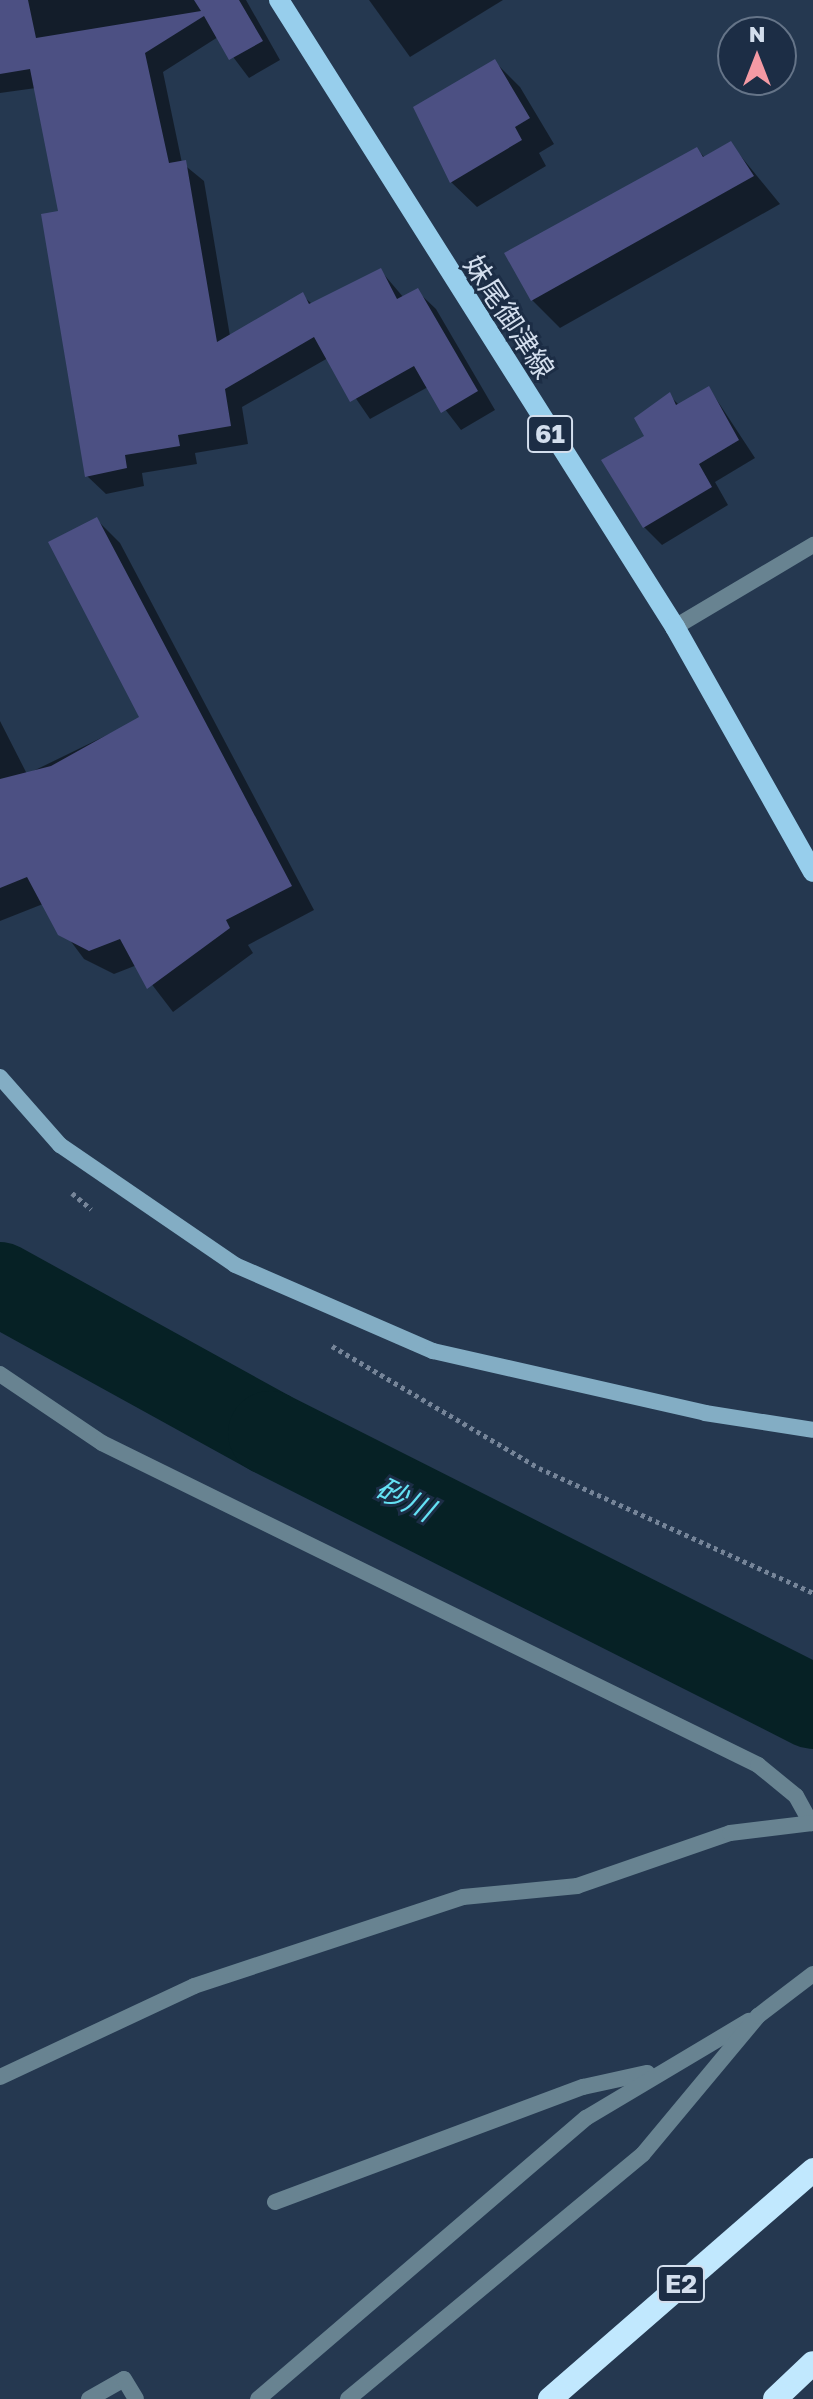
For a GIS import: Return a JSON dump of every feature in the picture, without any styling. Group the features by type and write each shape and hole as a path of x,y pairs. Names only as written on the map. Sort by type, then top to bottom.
{"highway":[{"name":"E2","path":"550,2399 813,2170"},
{"path":"775,2399 813,2363"}],"main road":[{"name":"妹尾御津線","path":"279,0 675,627 813,872"}],"street":[{"path":"675,627 813,545"},
{"path":"0,1077 60,1145 235,1265 433,1351 705,1413 813,1430"},
{"path":"0,1374 102,1443 758,1765 796,1796 812,1823 730,1833 577,1886 463,1897 194,1986 0,2077"},
{"path":"258,2399 540,2155 659,2070 758,2016 813,1974"},
{"path":"348,2399 643,2154 758,2016"},
{"path":"275,2202 583,2087 659,2070"},
{"path":"89,2399 124,2379 136,2399"}],"path":[{"path":"60,1145 74,1199 101,1215"},
{"path":"317,1337 539,1468 813,1593"}],"building":[{"path":"0,0 28,0 36,38 201,11 194,0 239,0 263,41 229,60 204,16 145,53 169,163 186,160 217,342 303,292 309,304 381,268 397,299 418,288 478,391 441,413 414,366 350,402 314,337 225,389 231,426 178,435 180,446 125,455 127,468 85,477 41,214 58,211 30,69 0,74"},
{"path":"495,59 530,118 515,127 522,140 450,183 413,107"},
{"path":"731,141 754,176 531,301 504,253 697,147 703,157"},
{"path":"709,386 739,440 699,464 712,487 643,528 601,460 644,436 634,418 670,392 676,405"},
{"path":"97,517 292,886 226,920 230,928 147,989 120,939 89,951 58,935 27,877 0,888 0,779 51,766 139,717 48,542"}],"waterway":[{"name":"砂川","path":"0,1284 270,1433 813,1707"}]}
